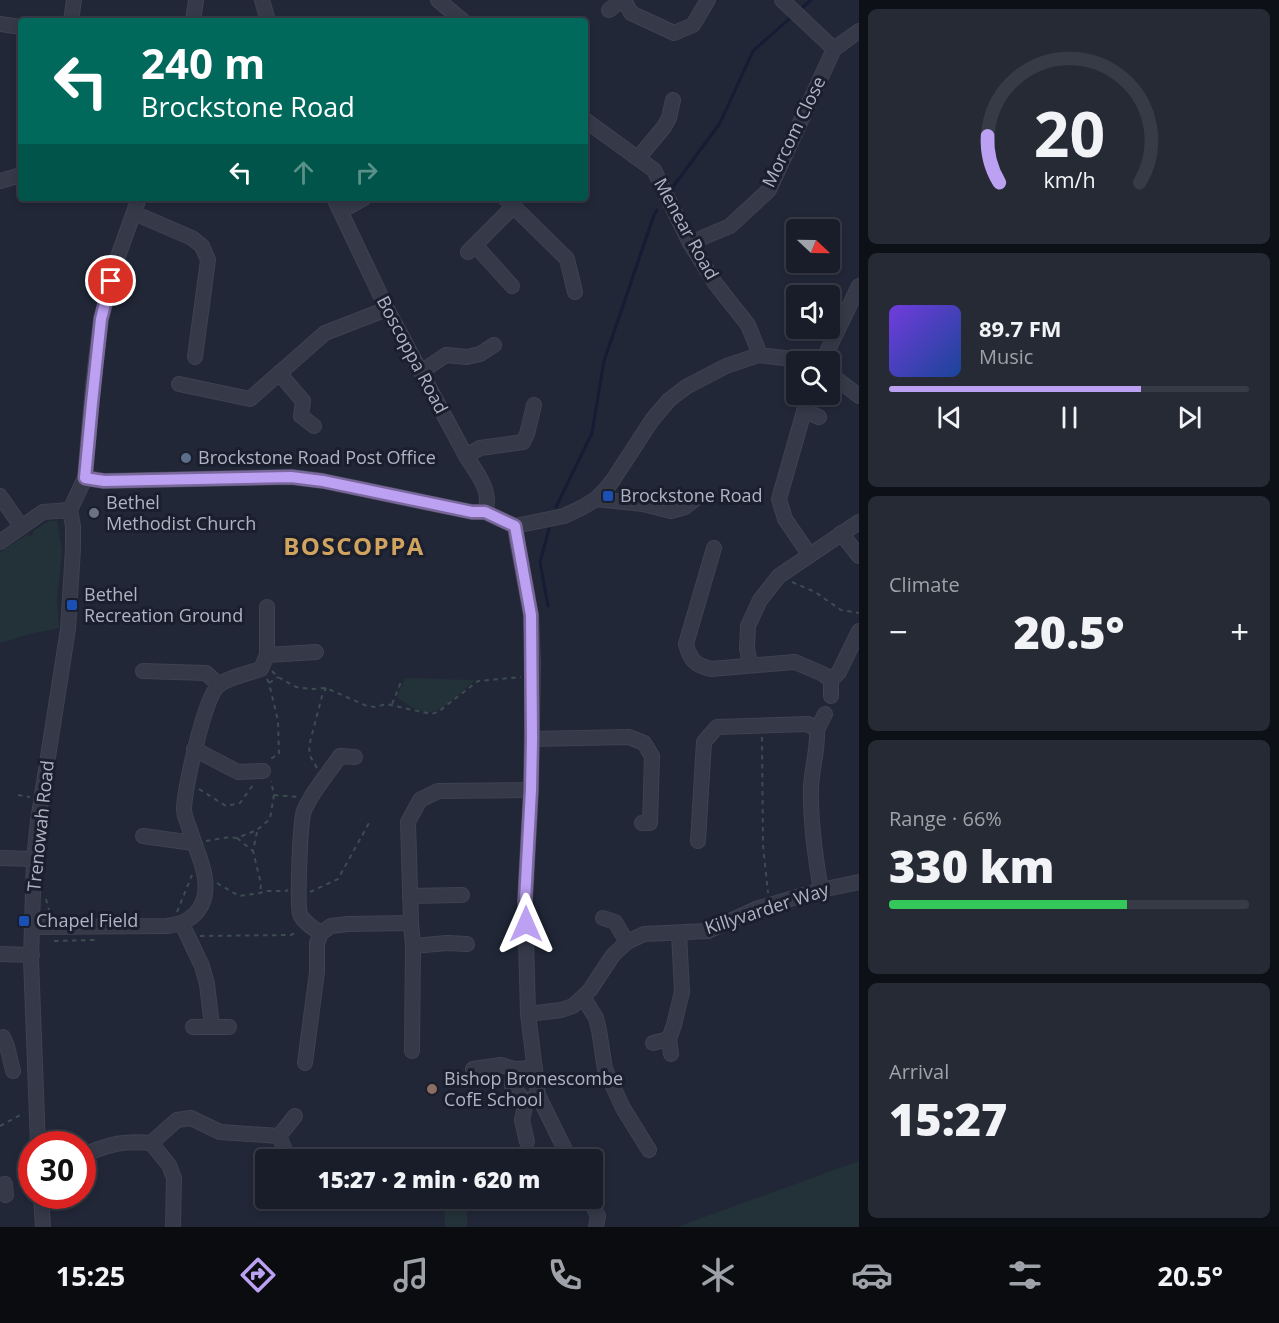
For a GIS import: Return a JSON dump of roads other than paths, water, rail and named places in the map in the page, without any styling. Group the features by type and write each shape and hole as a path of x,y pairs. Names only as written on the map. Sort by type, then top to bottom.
{"street":[{"path":"71,18 74,0"},
{"path":"193,18 195,0"},
{"path":"262,0 267,18"},
{"path":"609,10 623,0 631,14 674,33 693,25 708,0"},
{"path":"782,0 834,49"},
{"path":"441,1 460,18"},
{"path":"0,24 18,27"},
{"name":"Morcom Close","path":"690,243 730,226 769,190 834,49 859,31"},
{"path":"638,158 669,118 673,100"},
{"name":"Menear Road","path":"588,122 654,170 690,243 715,283 748,325 759,355"},
{"path":"0,181 18,176"},
{"path":"0,542 43,512 70,510 85,478 101,319 116,262 138,201"},
{"name":"Boscoppa Road","path":"336,201 387,309 486,492 485,512"},
{"path":"341,211 359,201"},
{"path":"512,286 472,249 509,202 567,260 575,292"},
{"path":"134,213 192,238 202,246 208,260 192,350"},
{"path":"827,351 859,286"},
{"path":"179,384 250,399 325,333 387,309"},
{"path":"421,372 446,355 467,357 480,354 494,345"},
{"path":"85,478 104,481 291,477 323,481 472,512 485,512 515,526 564,516 596,499 614,480 652,420 669,400 686,387 726,366 759,355 786,358"},
{"path":"279,374 303,401 301,416 314,426"},
{"path":"840,382 859,396"},
{"path":"466,456 480,448 523,442 534,405"},
{"path":"806,405 779,499 785,519 809,554"},
{"path":"804,411 819,417"},
{"path":"0,496 21,526"},
{"path":"596,499 642,504 671,511 685,507 695,499"},
{"name":"Trenowah Road","path":"38,1131 32,955 34,859 68,629 73,549 70,510"},
{"path":"750,665 747,648 748,626 760,600 778,576 859,522"},
{"path":"515,526 531,615 533,675 531,790 525,901 528,1014 535,1068 532,1098 522,1120 527,1142"},
{"path":"841,533 859,556"},
{"path":"714,548 716,566 686,644 689,657 700,666 711,669 795,662 831,680"},
{"path":"32,927 180,929 197,914 205,898 205,874 184,811 194,749 211,697 219,685 261,669 267,655 267,607"},
{"path":"831,696 831,680 839,672 859,631"},
{"path":"267,655 316,652"},
{"path":"143,671 206,673 219,685"},
{"path":"821,890 814,848 811,786 818,744 817,730 825,714"},
{"path":"703,833 704,742 717,727 808,724 817,730"},
{"path":"532,739 629,736 644,743 652,756 650,823 642,823"},
{"path":"194,749 238,772 264,775"},
{"path":"321,933 308,924 300,914 292,895 303,813 340,756 355,757"},
{"path":"412,1051 412,946 408,822 420,800 438,791 531,790"},
{"path":"143,836 193,843"},
{"path":"0,858 34,859"},
{"name":"Killyvarder Way","path":"627,942 644,934 708,931 756,909 821,890 859,882"},
{"path":"410,896 445,901 462,895"},
{"path":"528,1014 561,1010 573,1006 590,990 613,955 627,942 615,922 603,918"},
{"path":"310,1056 317,943 321,933 331,926 348,924 411,923"},
{"path":"180,929 202,966 207,984 212,1026"},
{"path":"671,1054 669,1039 682,992 679,933"},
{"path":"412,946 447,936 467,944"},
{"path":"0,954 32,955"},
{"path":"583,998 596,1018 605,1069 623,1108 649,1150"},
{"path":"193,1027 229,1027"},
{"path":"1,1037 7,1046 13,1071"},
{"path":"653,1043 669,1039"},
{"path":"473,1069 501,1065 514,1069 535,1068"},
{"path":"514,1069 512,1086 532,1098 563,1149"},
{"path":"279,1136 295,1116"},
{"path":"151,1143 177,1120 191,1118 220,1132 279,1136"},
{"path":"279,1136 284,1149"},
{"path":"96,1150 116,1143 133,1141 151,1143 169,1165 174,1178 173,1227"},
{"path":"42,1209 43,1227"},
{"path":"594,1209 597,1216 596,1227"}],"waterway":[{"path":"803,7 811,0"},
{"path":"670,191 720,123 753,51 789,19"},
{"path":"556,507 592,433 604,361 657,210"},
{"path":"548,606 540,562 549,529"}],"place":[{"name":"Brockstone Road Post Office","path":"186,458"},
{"name":"Brockstone Road","path":"608,496"},
{"name":"Bethel Methodist Church","path":"94,513"},
{"name":"Bethel Recreation Ground","path":"72,605"},
{"name":"Chapel Field","path":"24,921"},
{"name":"Bishop Bronescombe CofE School","path":"432,1089"}],"district":[{"name":"BOSCOPPA","path":"354,547"}]}
